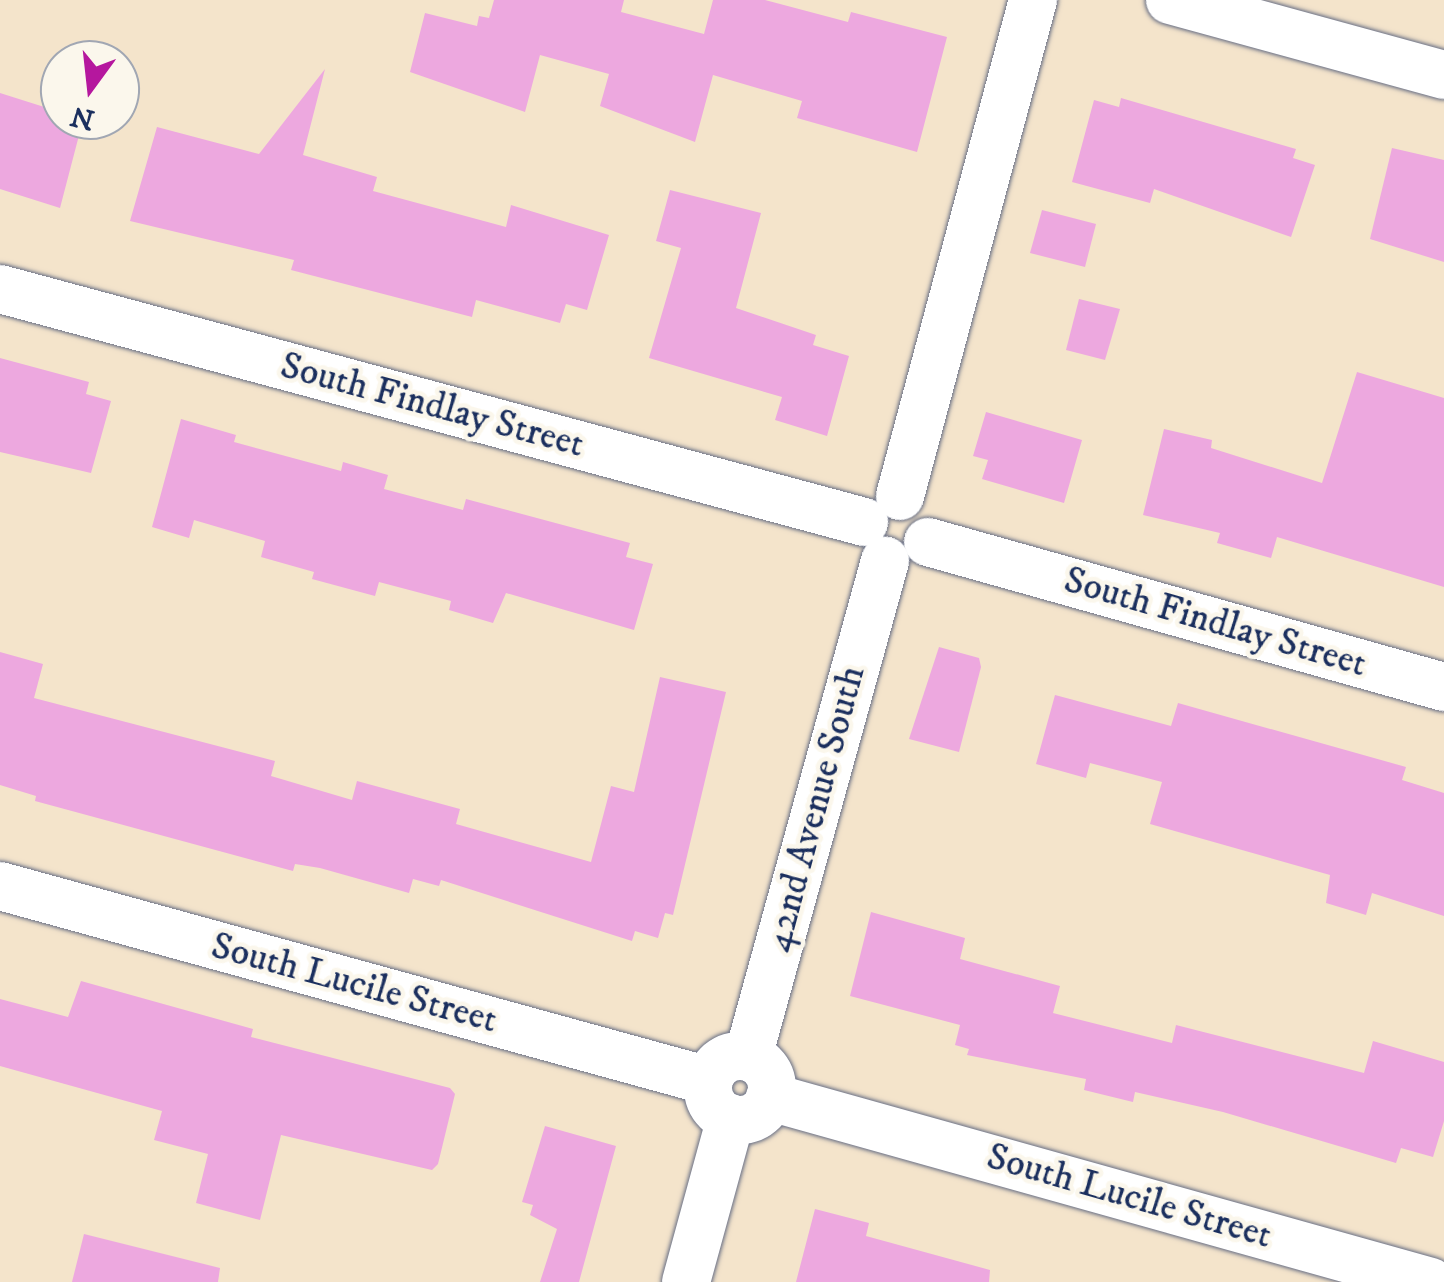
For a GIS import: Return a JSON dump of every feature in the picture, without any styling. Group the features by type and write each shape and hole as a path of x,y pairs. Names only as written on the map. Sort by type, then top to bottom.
{"street":[{"name":"42nd Avenue South","path":"686,1282 883,526 1033,0"},
{"path":"1170,0 1444,75"},
{"name":"South Findlay Street","path":"0,290 883,526 912,560 928,542 1444,687"},
{"name":"South Lucile Street","path":"0,886 1431,1282"}],"building":[{"path":"494,0 624,0 621,12 704,34 713,0 765,0 848,22 851,12 947,37 917,152 797,118 802,101 713,75 695,142 600,106 609,74 540,55 525,112 410,72 425,13 477,26 479,16 489,18"},
{"path":"325,69 303,155 377,177 373,191 506,227 511,205 609,235 587,310 566,304 560,323 476,300 472,317 291,270 294,260 130,221 157,127 259,154"},
{"path":"0,93 40,106 40,140 78,140 60,208 0,189"},
{"path":"1121,98 1296,149 1293,158 1315,165 1291,237 1154,189 1150,203 1072,182 1094,100 1119,107"},
{"path":"1392,148 1444,160 1444,262 1370,239"},
{"path":"670,190 761,213 736,308 816,335 813,345 849,356 827,436 775,420 782,397 649,358 681,248 656,241"},
{"path":"1042,210 1096,224 1085,267 1030,253"},
{"path":"1079,299 1120,309 1105,360 1066,350"},
{"path":"0,358 89,382 86,394 111,401 91,473 0,452"},
{"path":"1357,372 1444,398 1444,587 1277,537 1271,558 1217,543 1220,533 1143,515 1164,429 1212,440 1211,448 1322,483"},
{"path":"986,412 1082,440 1064,503 982,479 988,460 973,456"},
{"path":"181,419 236,435 234,442 341,471 343,462 388,475 384,489 463,510 466,499 630,543 626,557 653,564 634,630 506,593 493,623 449,610 451,601 379,582 375,596 312,579 314,572 261,557 265,541 194,520 189,538 152,527"},
{"path":"939,647 979,658 981,667 959,752 909,739"},
{"path":"0,652 43,664 34,698 275,761 271,776 352,800 357,781 460,809 456,824 591,862 611,786 634,792 660,677 726,692 673,915 665,913 658,938 635,931 632,941 441,880 439,886 413,879 409,893 320,868 295,864 293,871 35,801 36,796 0,785"},
{"path":"1055,695 1171,726 1178,703 1406,767 1402,780 1444,793 1444,916 1372,893 1366,915 1326,903 1330,875 1150,824 1162,782 1090,763 1086,778 1036,764"},
{"path":"871,912 965,938 960,959 1060,986 1053,1013 1172,1043 1176,1025 1364,1073 1373,1041 1444,1062 1444,1121 1433,1157 1401,1148 1396,1163 1223,1112 1135,1092 1133,1102 1084,1090 1086,1079 967,1055 969,1049 955,1045 960,1025 850,996"},
{"path":"81,981 253,1029 251,1037 450,1088 455,1094 438,1164 432,1170 281,1135 260,1220 196,1203 208,1154 154,1140 162,1111 0,1066 0,999 68,1017"},
{"path":"545,1126 616,1146 579,1282 540,1282 557,1229 530,1215 533,1205 522,1202"},
{"path":"815,1209 869,1223 866,1236 990,1270 989,1282 796,1282"},
{"path":"84,1234 220,1268 218,1282 72,1282"}]}
